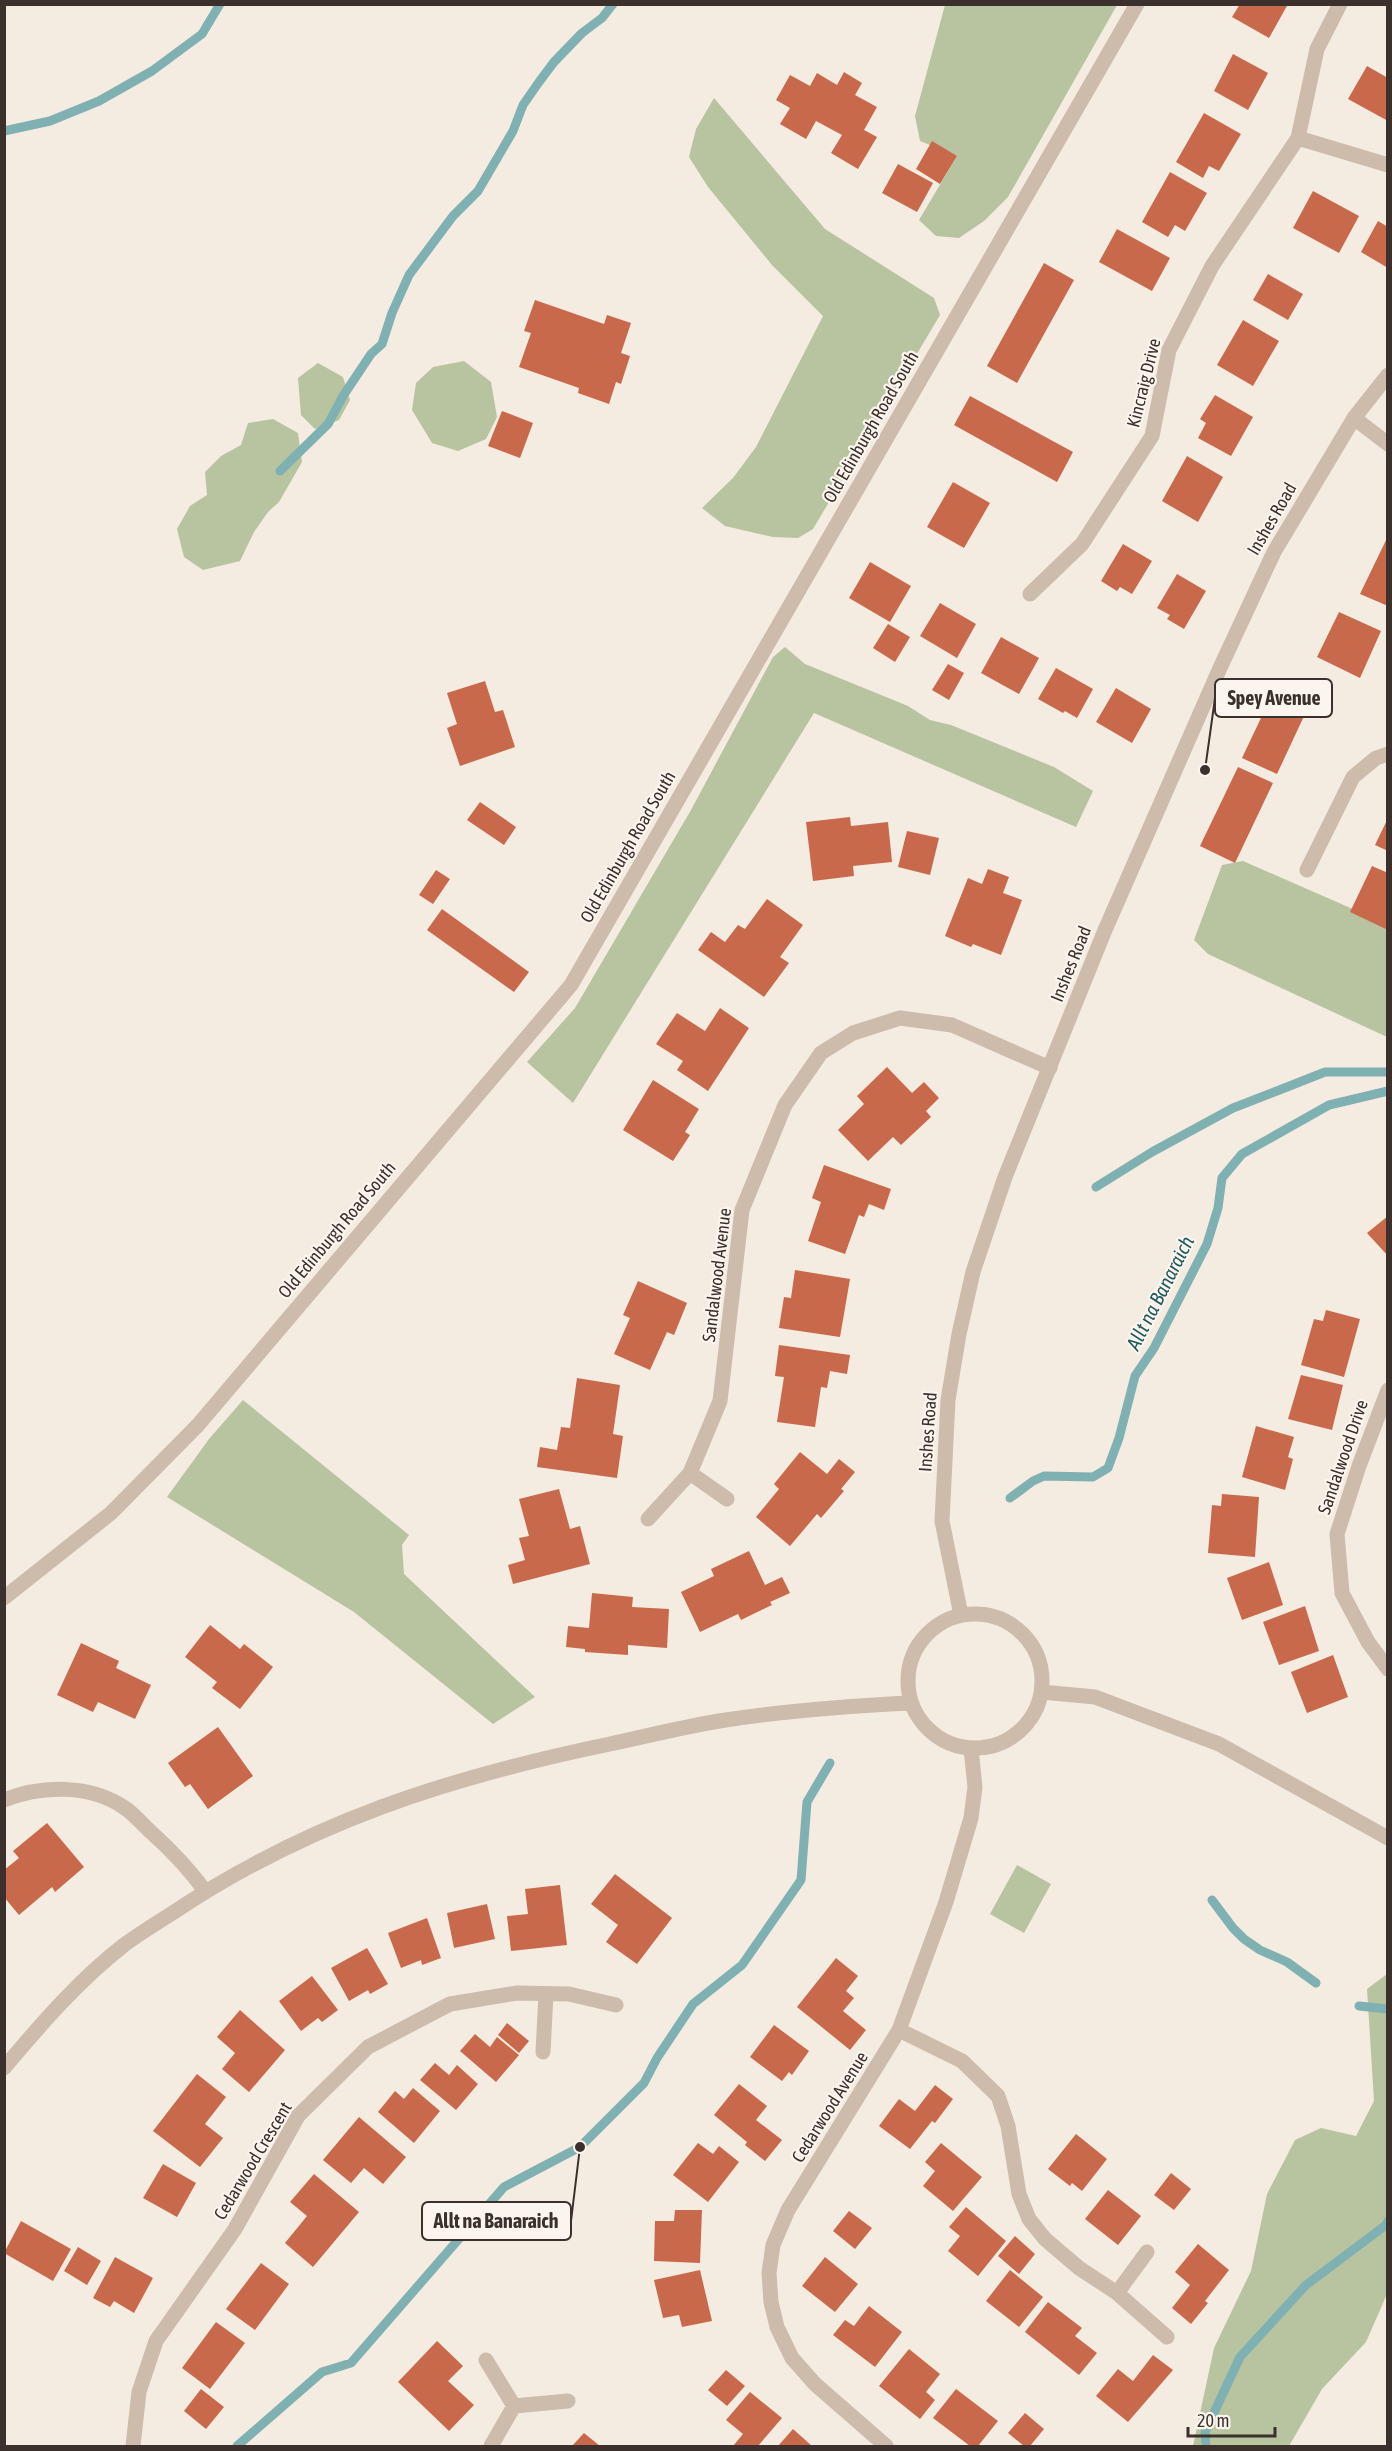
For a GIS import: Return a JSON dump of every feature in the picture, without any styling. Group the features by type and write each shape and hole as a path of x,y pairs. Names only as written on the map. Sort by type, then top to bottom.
{"street":[{"name":"Old Edinburgh Road South","path":"4,1598 111,1513 198,1425 572,985 1137,4"},
{"name":"Kincraig Drive","path":"1030,594 1082,544 1152,436 1169,350 1212,266 1298,138 1317,49 1340,4"},
{"path":"1298,138 1388,165"},
{"name":"Inshes Road","path":"961,1614 942,1521 948,1400 973,1272 1005,1177 1105,930 1224,657 1274,552 1354,418 1388,375"},
{"path":"1354,418 1388,444"},
{"path":"1307,870 1353,777 1376,758 1388,754"},
{"name":"Sandalwood Avenue","path":"648,1519 690,1473 720,1401 742,1210 785,1105 821,1053 853,1033 900,1018 952,1025 1050,1068"},
{"name":"Sandalwood Drive","path":"1388,1390 1337,1534 1342,1593 1368,1642 1388,1668"},
{"path":"690,1473 727,1499"},
{"path":"961,1614 983,1614 1003,1620 1022,1632 1035,1649 1041,1670 1042,1692 1036,1711 1010,1740 991,1747 972,1749 952,1745 934,1736 920,1721 910,1703 907,1681 911,1658 916,1648 922,1638 939,1623 961,1614"},
{"path":"1042,1692 1095,1697 1219,1744 1388,1838"},
{"path":"4,2068 72,1992 124,1945 258,1860 311,1835 419,1792 480,1773 546,1757 716,1722 835,1707 910,1703"},
{"name":"Cedarwood Avenue","path":"886,2446 815,2384 792,2358 777,2327 771,2302 769,2273 773,2246 788,2210 899,2030 946,1902 971,1818 975,1788 972,1749"},
{"path":"4,1800 35,1790 72,1790 100,1795 125,1808 184,1862 206,1891"},
{"name":"Cedarwood Crescent","path":"133,2446 140,2392 156,2341 235,2229 298,2116 368,2047 450,2004 517,1993 569,1994 616,2005"},
{"path":"543,2052 546,1994"},
{"path":"899,2030 962,2061 998,2096 1008,2126 1019,2194 1029,2219 1045,2239 1079,2268 1117,2293 1167,2337"},
{"path":"1117,2293 1147,2252"},
{"path":"486,2360 514,2406"},
{"path":"514,2406 568,2401"},
{"path":"491,2446 514,2406"}],"green space":[{"path":"945,5 1117,5 1008,197 984,221 959,238 936,236 919,220 957,156 920,141 915,116"},
{"path":"714,98 825,229 934,298 940,315 813,529 798,538 773,537 725,526 702,508 733,478 756,447 823,316 772,265 708,187 689,157 696,129"},
{"path":"464,361 491,382 497,417 486,439 458,451 432,443 412,410 416,383 433,367"},
{"path":"318,363 343,377 350,400 339,420 315,429 301,415 298,378"},
{"path":"273,419 298,433 302,462 279,502 268,512 254,532 240,561 203,570 184,557 177,529 190,506 207,495 205,472 221,456 241,445 248,423"},
{"path":"785,647 805,664 908,706 930,720 951,725 1054,767 1093,791 1076,827 814,713 573,1103 527,1062 575,1008 691,810 773,657"},
{"path":"1243,861 1387,924 1387,1037 1208,954 1194,940 1222,865"},
{"path":"243,1400 409,1535 402,1545 404,1574 535,1697 493,1724 354,1612 167,1497 209,1439"},
{"path":"1017,1865 1051,1884 1024,1933 990,1914"},
{"path":"1387,1974 1387,2294 1366,2342 1322,2389 1289,2446 1193,2446 1214,2348 1251,2271 1267,2194 1295,2140 1321,2128 1356,2136 1374,2101 1367,1989"}],"building":[{"path":"1240,4 1288,4 1269,38 1232,17"},
{"path":"1233,54 1268,73 1248,110 1214,91"},
{"path":"1367,66 1388,78 1388,121 1348,99"},
{"path":"844,72 862,83 855,95 877,107 864,130 877,137 858,169 831,153 842,135 816,121 806,139 780,124 790,108 776,100 790,75 810,86 817,73 837,85"},
{"path":"1204,113 1241,134 1219,171 1209,166 1203,178 1176,162"},
{"path":"932,141 957,156 940,184 916,169"},
{"path":"898,164 933,183 917,212 882,193"},
{"path":"1170,172 1207,193 1185,231 1175,225 1168,237 1142,222"},
{"path":"1313,191 1359,216 1339,253 1293,228"},
{"path":"1378,221 1388,227 1388,268 1361,252"},
{"path":"1117,229 1170,258 1152,291 1099,262"},
{"path":"1044,263 1074,280 1017,383 987,366"},
{"path":"1268,274 1303,294 1288,320 1253,300"},
{"path":"535,300 604,324 607,315 631,323 621,353 630,356 621,384 616,382 609,404 578,393 579,388 519,367 531,333 524,331"},
{"path":"1243,320 1279,341 1253,386 1217,365"},
{"path":"1215,395 1253,417 1231,456 1198,438 1206,423 1200,419"},
{"path":"970,396 1073,452 1057,482 954,425"},
{"path":"502,411 533,423 520,458 488,446"},
{"path":"1187,456 1223,477 1198,522 1162,501"},
{"path":"953,482 990,503 964,548 927,527"},
{"path":"1388,536 1388,606 1360,594"},
{"path":"1123,544 1152,561 1132,594 1120,587 1117,591 1101,581"},
{"path":"870,562 911,586 890,622 849,598"},
{"path":"1177,574 1206,591 1184,629 1167,619 1170,615 1157,608"},
{"path":"940,603 976,624 957,658 920,636"},
{"path":"1339,612 1381,631 1360,678 1317,657"},
{"path":"888,624 910,637 895,662 873,648"},
{"path":"1001,637 1039,658 1019,694 981,673"},
{"path":"948,664 964,673 949,700 932,690"},
{"path":"1056,668 1093,689 1077,718 1038,699"},
{"path":"485,681 495,712 503,710 515,747 460,766 447,728 457,724 447,693"},
{"path":"1278,682 1312,699 1277,774 1242,758"},
{"path":"1116,688 1151,709 1132,743 1096,722"},
{"path":"1238,767 1273,783 1235,863 1200,846"},
{"path":"480,802 516,827 504,845 467,820"},
{"path":"850,817 851,826 888,822 892,862 853,866 854,876 813,881 806,822"},
{"path":"1388,818 1388,851 1375,845"},
{"path":"907,831 939,838 930,875 898,867"},
{"path":"1372,866 1388,873 1388,930 1350,912"},
{"path":"988,869 1009,877 1003,893 1022,900 1001,955 973,944 971,947 945,936 968,878 982,884"},
{"path":"436,870 450,879 433,904 419,895"},
{"path":"767,899 803,925 780,957 789,963 764,997 698,950 711,932 725,942 738,925 745,929"},
{"path":"442,909 529,972 514,992 427,930"},
{"path":"720,1008 749,1028 708,1091 677,1070 683,1061 656,1044 677,1013 705,1031"},
{"path":"887,1067 912,1093 924,1082 939,1098 926,1111 931,1117 901,1145 893,1137 868,1161 838,1130 864,1104 857,1096"},
{"path":"653,1080 699,1109 685,1132 690,1135 673,1161 623,1130"},
{"path":"824,1165 891,1189 884,1210 869,1204 864,1217 859,1215 845,1254 808,1241 821,1202 812,1198"},
{"path":"1388,1216 1388,1256 1367,1233"},
{"path":"795,1270 850,1279 840,1337 779,1328 784,1297 791,1298"},
{"path":"638,1281 687,1303 674,1335 667,1332 650,1370 614,1354 630,1318 623,1315"},
{"path":"1326,1310 1360,1319 1344,1377 1301,1365 1314,1319 1323,1321"},
{"path":"779,1345 850,1355 847,1374 830,1371 827,1388 821,1387 815,1427 777,1422 784,1377 775,1376"},
{"path":"1301,1375 1343,1385 1332,1430 1288,1419"},
{"path":"577,1378 620,1385 613,1434 623,1436 617,1478 537,1467 540,1447 557,1450 561,1427 570,1428"},
{"path":"1256,1426 1294,1437 1288,1457 1293,1459 1285,1490 1242,1477"},
{"path":"800,1452 827,1474 839,1459 855,1472 841,1489 844,1491 821,1518 817,1514 790,1546 756,1517 779,1489 774,1484"},
{"path":"559,1489 570,1529 580,1526 590,1564 513,1584 508,1565 525,1560 519,1538 529,1536 519,1499"},
{"path":"1222,1494 1259,1497 1255,1557 1208,1553 1212,1505 1221,1506"},
{"path":"749,1551 765,1585 782,1577 790,1593 770,1602 772,1605 741,1620 738,1614 700,1632 681,1592 714,1576 711,1569"},
{"path":"1269,1562 1283,1605 1242,1620 1227,1578"},
{"path":"592,1593 633,1597 632,1607 669,1609 667,1648 628,1645 628,1655 585,1652 585,1649 566,1647 568,1626 589,1628"},
{"path":"1305,1606 1319,1651 1279,1665 1263,1622"},
{"path":"210,1625 240,1649 244,1644 273,1667 240,1709 212,1688 217,1682 185,1657"},
{"path":"81,1643 119,1661 116,1668 151,1685 135,1719 98,1702 93,1712 57,1695"},
{"path":"1333,1655 1348,1697 1307,1713 1291,1672"},
{"path":"218,1727 253,1776 208,1809 190,1784 185,1787 168,1763"},
{"path":"47,1823 84,1867 55,1892 52,1887 19,1915 4,1897 4,1870 19,1858 13,1851"},
{"path":"615,1874 672,1918 637,1964 606,1942 618,1925 591,1904"},
{"path":"560,1885 567,1945 511,1951 507,1916 528,1914 525,1889"},
{"path":"487,1904 495,1939 454,1948 447,1913"},
{"path":"427,1918 441,1958 422,1965 421,1960 401,1968 388,1933"},
{"path":"367,1948 388,1984 370,1994 368,1990 349,2001 331,1968"},
{"path":"836,1958 858,1976 846,1991 854,1998 843,2011 866,2030 850,2050 797,2007"},
{"path":"312,1976 338,2010 322,2022 318,2018 301,2031 279,2001"},
{"path":"240,2010 285,2050 249,2092 222,2069 235,2053 217,2037"},
{"path":"507,2023 529,2041 519,2053 498,2035"},
{"path":"774,2025 809,2051 792,2075 789,2072 782,2081 750,2057"},
{"path":"475,2034 490,2047 497,2037 519,2055 496,2082 460,2051"},
{"path":"435,2063 449,2075 457,2065 478,2084 456,2110 420,2080"},
{"path":"197,2074 226,2097 205,2124 223,2138 200,2167 153,2131"},
{"path":"739,2084 767,2106 756,2120 782,2140 765,2161 745,2145 747,2142 714,2115"},
{"path":"935,2085 953,2099 935,2123 932,2121 910,2149 879,2126 899,2099 915,2111"},
{"path":"413,2088 440,2111 414,2143 378,2112 395,2091 404,2099"},
{"path":"359,2117 406,2157 383,2184 364,2168 351,2183 323,2160"},
{"path":"1076,2134 1107,2159 1082,2191 1072,2183 1070,2186 1048,2169"},
{"path":"698,2143 713,2154 719,2146 739,2162 708,2202 673,2175"},
{"path":"941,2143 982,2177 953,2211 923,2186 935,2171 925,2162"},
{"path":"163,2164 196,2183 177,2217 143,2198"},
{"path":"1171,2173 1191,2189 1174,2210 1154,2195"},
{"path":"314,2174 359,2212 313,2267 285,2243 307,2216 290,2202"},
{"path":"1108,2190 1141,2216 1118,2245 1085,2219"},
{"path":"966,2207 1006,2241 978,2276 948,2251 960,2236 949,2227"},
{"path":"675,2210 702,2210 700,2263 654,2261 655,2221 674,2221"},
{"path":"849,2211 872,2228 855,2249 833,2231"},
{"path":"21,2221 71,2249 53,2281 4,2253"},
{"path":"1015,2236 1035,2254 1019,2274 998,2256"},
{"path":"1198,2244 1229,2270 1205,2301 1208,2303 1191,2324 1172,2308 1190,2285 1175,2272"},
{"path":"78,2247 101,2261 87,2285 64,2271"},
{"path":"115,2257 153,2278 134,2313 114,2301 110,2307 93,2298"},
{"path":"825,2257 858,2284 835,2312 802,2286"},
{"path":"261,2263 289,2284 255,2330 226,2309"},
{"path":"700,2270 712,2321 682,2327 679,2315 663,2318 654,2280"},
{"path":"1010,2270 1043,2297 1019,2327 986,2301"},
{"path":"1048,2302 1082,2328 1075,2336 1097,2353 1079,2375 1025,2332"},
{"path":"869,2306 902,2332 875,2367 833,2335 845,2320 854,2326"},
{"path":"216,2322 245,2343 210,2389 182,2368"},
{"path":"437,2341 463,2366 448,2381 474,2405 449,2431 398,2382"},
{"path":"909,2349 940,2374 926,2392 935,2400 920,2419 879,2386"},
{"path":"1153,2355 1173,2370 1128,2422 1096,2396 1118,2369 1133,2381"},
{"path":"726,2370 745,2386 727,2406 708,2390"},
{"path":"201,2389 224,2407 206,2429 184,2411"},
{"path":"956,2389 998,2421 978,2446 970,2446 933,2418"},
{"path":"750,2392 782,2418 758,2446 733,2446 743,2434 726,2420"},
{"path":"1025,2413 1044,2429 1030,2446 1024,2446 1008,2433"},
{"path":"793,2429 812,2446 778,2446"},
{"path":"584,2433 600,2446 572,2446"}],"waterway":[{"path":"4,131 50,121 99,101 152,71 202,34 220,4"},
{"path":"280,471 328,424 343,396 371,354 382,344 392,313 409,275 453,216 478,191 513,131 523,105 539,82 554,62 582,33 602,18 613,4"},
{"path":"1096,1187 1152,1152 1233,1108 1325,1072 1388,1072"},
{"name":"Allt na Banaraich","path":"1010,1498 1044,1476 1093,1477 1108,1468 1119,1438 1135,1376 1154,1348 1207,1244 1218,1208 1222,1178 1242,1154 1329,1105 1388,1091"},
{"name":"Allt na Banaraich","path":"237,2446 322,2372 351,2363 504,2187 580,2147 644,2083 657,2058 693,2004 742,1965 801,1880 807,1802 830,1763"},
{"path":"1212,1900 1244,1939 1260,1950 1287,1962 1316,1983"},
{"path":"1359,2006 1388,2009"},
{"path":"1206,2446 1205,2432 1240,2357 1306,2285 1386,2225 1388,2221"}],"place":[{"name":"Spey Avenue","path":"1205,770"},
{"name":"Allt na Banaraich","path":"580,2147"}]}
